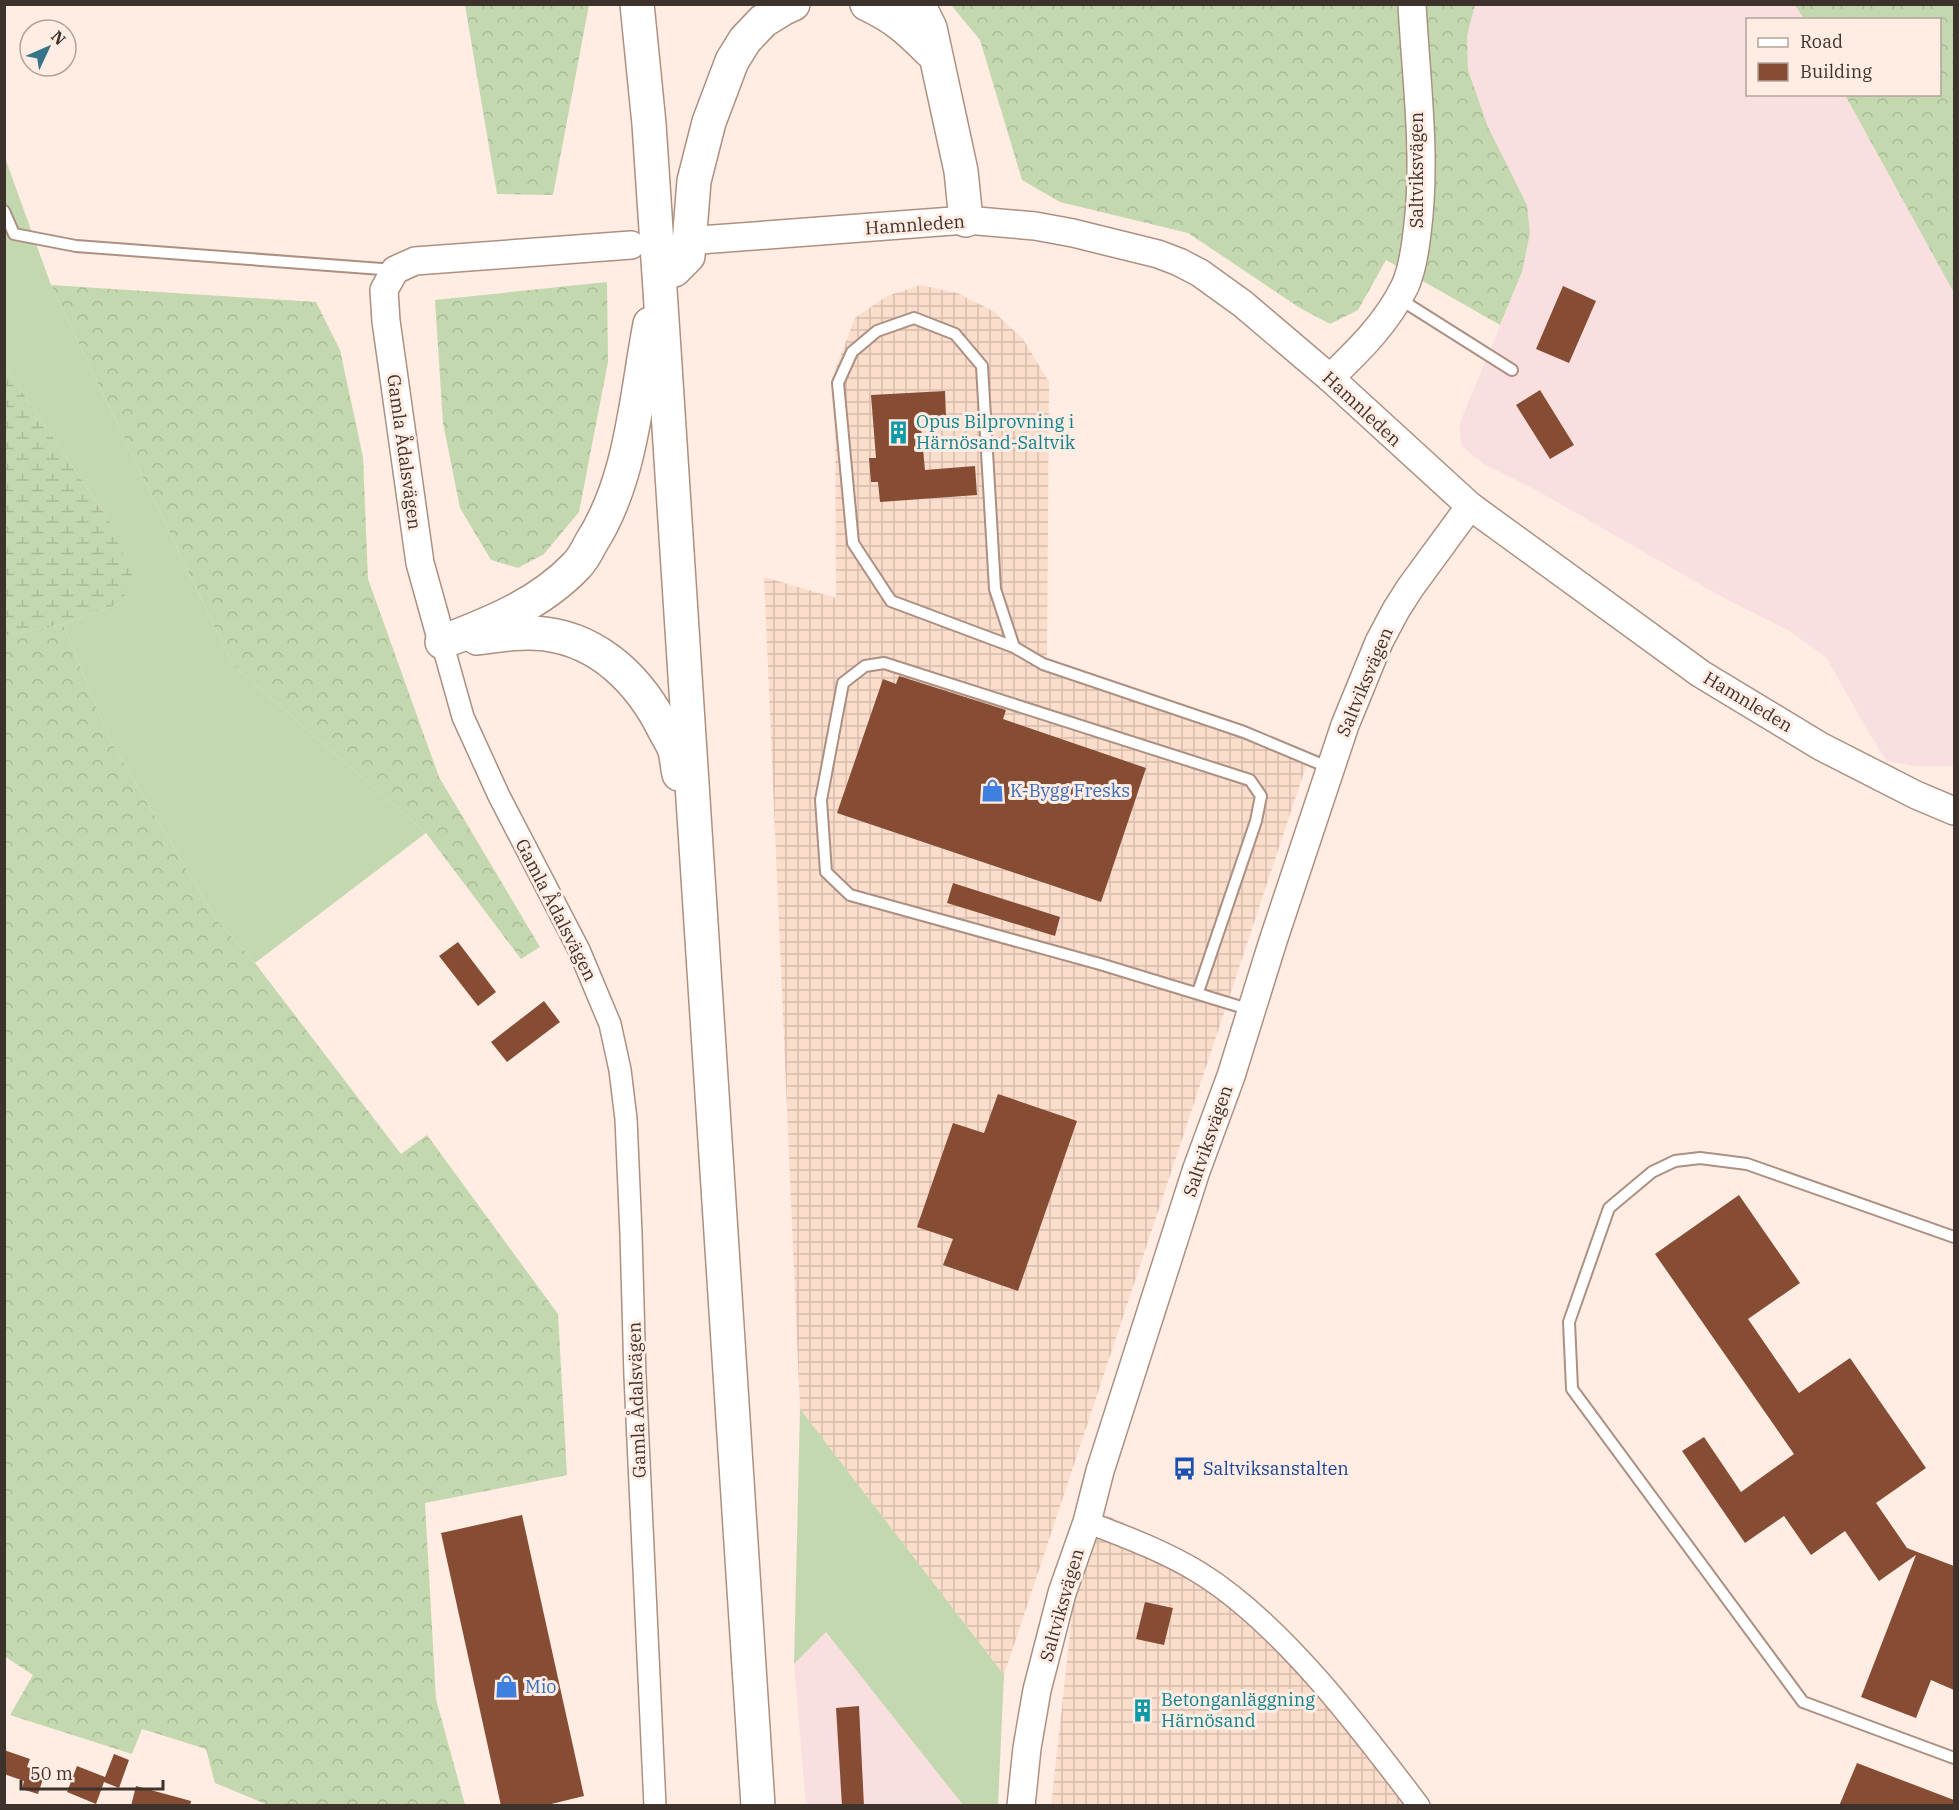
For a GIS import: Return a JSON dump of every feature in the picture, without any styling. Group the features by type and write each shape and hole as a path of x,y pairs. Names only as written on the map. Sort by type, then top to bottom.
{"highway":[{"path":"637,4 666,268 774,1806"},
{"path":"657,4 666,268 693,796 758,1806"},
{"path":"442,642 481,628 528,604 554,586 578,565 599,531 614,495 631,436 656,296 666,268 688,256 694,181 709,122 732,61 745,40 763,21 793,4"},
{"path":"867,4 906,27 938,59"},
{"path":"913,4 922,12 930,28 938,59 961,171 966,220"},
{"path":"442,642 509,634 545,634 562,638 599,653 636,684 653,707 675,751 679,773 693,796"}],"street":[{"name":"Saltviksvägen","path":"1330,378 1365,345 1388,316 1406,284 1414,252 1420,209 1420,152 1412,4"},
{"name":"Hamnleden","path":"700,240 966,220 1016,224 1073,233 1158,254 1179,262 1222,288 1330,378 1470,506 1701,674 1820,746 1916,795 1954,811"},
{"path":"395,270 415,261 631,245"},
{"name":"Gamla Ådalsvägen","path":"395,270 384,290 386,321 420,562 442,642 464,717 499,796 579,950 610,1024 620,1070 626,1119 635,1376 655,1806"},
{"name":"Saltviksvägen","path":"1021,1806 1027,1748 1037,1690 1062,1593 1087,1522 1100,1471 1196,1171 1231,1076 1345,725 1396,610 1470,506"},
{"path":"1087,1522 1170,1555 1230,1594 1303,1663 1419,1806"}],"lane":[{"path":"4,211 14,234 76,246 395,270"},
{"path":"1398,298 1512,370"},
{"path":"1014,647 995,589 982,366 954,334 914,318 877,331 852,352 838,383 853,543 891,601 1014,647 1043,664 1244,732 1331,768"},
{"path":"1198,992 1256,821 1261,796 1250,780 884,663 866,666 843,683 821,800 826,872 850,895 1198,992 1251,1010"},
{"path":"1954,1237 1747,1164 1700,1158 1675,1161 1652,1172 1609,1208 1569,1322 1572,1389 1803,1702 1954,1758"}],"shaded area":[{"path":"1475,5 1795,5 1803,18 1746,18 1746,96 1846,96 1954,293 1954,766 1916,766 1887,761 1826,657 1788,630 1724,598 1536,490 1482,463 1462,446 1459,425 1522,273 1527,205 1488,127 1468,70 1467,36"},
{"path":"921,285 957,293 993,311 1023,339 1049,382 1047,663 1310,754 1004,1675 800,1409 764,577 836,598 835,370 855,318 887,296"},
{"path":"1084,1506 1134,1527 1203,1563 1251,1595 1291,1637 1422,1806 1051,1806"},
{"path":"826,1632 963,1805 806,1805 794,1664"}],"green space":[{"path":"465,5 589,5 553,195 497,194"},
{"path":"951,5 1475,5 1467,36 1468,70 1488,127 1527,205 1530,233 1522,272 1500,325 1386,260 1358,310 1330,324 1300,308 1188,233 1060,202 1022,180 980,40"},
{"path":"1795,5 1954,5 1954,293 1846,96 1941,96 1941,18 1803,18"},
{"path":"4,155 51,285 233,665 426,833 255,963 216,919 110,740 63,624 121,603 107,517 5,367"},
{"path":"607,282 608,362 579,512 544,554 518,568 491,560 460,508 443,423 435,300"},
{"path":"51,285 316,302 340,350 363,457 368,579 439,777 540,947 521,959 426,833 233,665"},
{"path":"5,367 107,517 133,577 121,603 63,624 5,636"},
{"path":"63,624 110,740 216,919 255,963 401,1154 427,1135 558,1314 567,1475 425,1503 436,1699 465,1805 268,1805 215,1783 206,1749 142,1729 132,1754 10,1715 33,1675 4,1656 4,636"},
{"path":"800,1409 1004,1675 998,1805 963,1805 826,1632 794,1664"}],"building":[{"path":"1563,286 1596,301 1569,363 1536,349"},
{"path":"1540,390 1574,445 1550,459 1516,405"},
{"name":"Opus Bilprovning i Härnösand-Saltvik","path":"945,391 946,417 920,417 925,470 975,466 977,495 880,502 878,482 871,482 869,458 876,458 871,395"},
{"name":"K-Bygg Fresks","path":"899,676 1006,710 1003,719 1146,768 1101,902 837,813 883,679 896,684"},
{"path":"953,883 1060,917 1055,936 947,903"},
{"path":"458,942 496,992 478,1006 439,956"},
{"path":"544,1001 560,1022 507,1062 491,1042"},
{"path":"998,1094 1077,1121 1018,1291 943,1265 953,1239 917,1227 953,1123 984,1133"},
{"path":"1739,1195 1800,1283 1748,1319 1799,1393 1850,1358 1926,1468 1876,1503 1907,1548 1954,1566 1954,1690 1931,1680 1916,1718 1861,1697 1916,1555 1879,1581 1845,1531 1811,1555 1784,1516 1745,1543 1682,1451 1704,1437 1741,1492 1794,1454 1655,1254"},
{"path":"522,1515 584,1796 543,1806 501,1806 441,1533"},
{"path":"1145,1602 1173,1608 1164,1645 1136,1639"},
{"path":"859,1706 864,1806 842,1806 836,1708"},
{"path":"4,1750 30,1759 27,1767 45,1773 38,1794 22,1789 24,1781 4,1774"},
{"path":"114,1754 129,1760 119,1788 104,1782 96,1804 67,1792 77,1766 105,1777"},
{"path":"1857,1763 1954,1800 1954,1806 1839,1806"},
{"path":"136,1786 191,1801 190,1806 131,1806"}],"place":[{"name":"Opus Bilprovning i Härnösand-Saltvik","path":"898,432"},
{"name":"K-Bygg Fresks","path":"992,791"},
{"name":"Saltviksanstalten","path":"1185,1469"},
{"name":"Mio","path":"507,1687"},
{"name":"Betonganläggning Härnösand","path":"1143,1710"}]}
